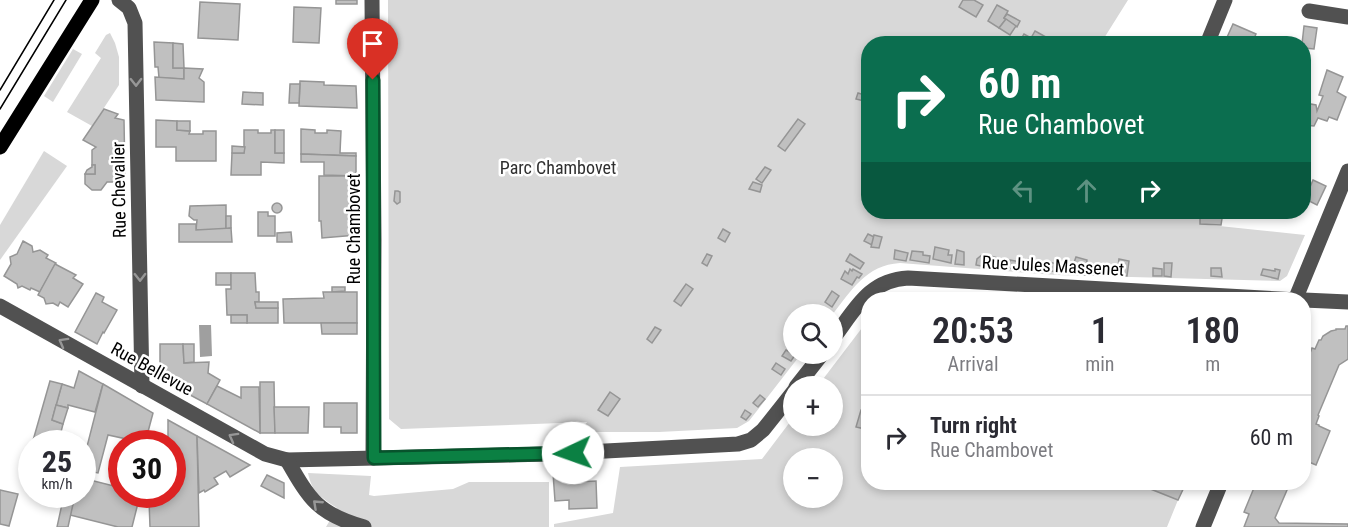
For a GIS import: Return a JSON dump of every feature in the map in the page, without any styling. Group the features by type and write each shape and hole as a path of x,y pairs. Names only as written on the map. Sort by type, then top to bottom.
{"main road":[{"path":"0,147 92,0"}],"street":[{"name":"Rue Chevalier","path":"119,0 129,8 135,23 142,386"},
{"name":"Rue Chambovet","path":"372,0 374,458"},
{"path":"1210,36 1225,0"},
{"path":"1309,11 1348,17"},
{"path":"1299,292 1348,171"},
{"name":"Rue Jules Massenet","path":"870,292 884,282 896,278 920,278 1159,292"},
{"path":"1311,300 1348,302"},
{"name":"Rue Jules Massenet","path":"843,326 861,302"},
{"name":"Rue Bellevue","path":"0,306 265,454 287,460 549,454 738,444 751,440 764,430 783,405"},
{"path":"805,376 814,364"},
{"path":"287,460 305,492 320,508 347,522 364,527"},
{"path":"1203,527 1218,490"}],"green space":[{"name":"Parc Chambovet","path":"388,0 1128,0 1105,36 861,36 861,219 1200,219 1200,224 1305,235 1287,276 1280,281 1056,275 900,263 888,265 860,281 841,304 783,304 783,364 793,364 749,421 737,428 659,432 581,432 587,422 401,429 389,419"},
{"path":"110,33 119,57 119,85 92,126 67,112 101,58 95,53 106,35"},
{"path":"73,49 82,54 53,102 44,96"},
{"path":"44,151 67,166 0,260 0,225"},
{"path":"861,329 861,490 1154,490 1178,500 1167,527 554,527 554,524 613,513 620,467 762,459 783,431 783,436 843,436 843,376 825,376 835,364 843,364 843,353"},
{"path":"308,473 371,476 369,495 374,496 453,489 469,482 549,482 549,527 326,527 337,508 315,490"}],"shaded area":[{"path":"199,325 211,325 212,356 200,357"}],"building":[{"path":"336,0 357,0 357,4 336,4"},
{"path":"963,0 974,0 983,5 976,17 959,7"},
{"path":"200,2 240,4 238,40 198,38"},
{"path":"997,5 1008,11 1004,18 1006,19 999,28 988,21"},
{"path":"294,7 321,8 319,43 293,42"},
{"path":"1007,14 1020,21 1017,27 1004,18"},
{"path":"1006,19 1016,26 1010,35 999,28"},
{"path":"1233,24 1256,34 1255,36 1228,36"},
{"path":"1304,26 1317,28 1314,49 1311,49 1311,36 1303,36"},
{"path":"1035,31 1044,36 1032,36"},
{"path":"154,42 173,43 173,68 184,68 184,79 159,78 158,67 155,67"},
{"path":"173,43 183,44 184,68 173,68"},
{"path":"184,68 203,69 199,78 204,82 204,102 156,100 155,77 184,79"},
{"path":"1327,70 1343,77 1337,92 1346,97 1337,120 1329,117 1327,121 1318,118 1314,126 1311,126 1311,104 1316,105 1317,111 1323,96 1319,95"},
{"path":"300,81 324,82 324,85 356,86 357,108 299,106"},
{"path":"290,84 300,84 299,103 289,103"},
{"path":"243,92 263,93 263,105 242,104"},
{"path":"858,93 861,94 861,100 856,99"},
{"path":"104,109 118,114 115,118 124,120 125,177 118,177 118,182 107,182 101,190 92,190 85,184 85,174 95,174 95,165 92,165 92,150 96,147 83,140"},
{"path":"798,119 805,124 785,151 778,146"},
{"path":"156,120 177,121 177,130 190,131 189,134 216,131 216,161 176,161 176,147 156,147"},
{"path":"177,121 190,121 190,131 177,130"},
{"path":"301,129 315,130 315,133 327,133 327,130 341,131 340,153 356,153 356,156 301,154"},
{"path":"244,130 271,133 271,130 275,130 275,153 284,153 284,163 261,162 261,175 231,175 232,153 244,153"},
{"path":"275,130 284,130 284,153 275,153"},
{"path":"232,146 245,147 244,153 232,153"},
{"path":"301,154 356,156 356,176 324,175 324,162 301,162"},
{"path":"95,165 95,174 85,174 92,167"},
{"path":"765,167 771,170 762,183 756,179"},
{"path":"319,176 356,176 357,235 322,238 321,221 319,221"},
{"path":"1313,180 1326,186 1317,205 1311,202"},
{"path":"753,182 762,185 760,192 749,189"},
{"path":"395,191 400,192 400,202 397,204 394,201"},
{"path":"277,203 281,204 281,212 277,213 273,212 272,208 273,204"},
{"path":"226,205 226,230 196,230 197,220 189,216 190,206"},
{"path":"258,212 268,212 268,216 275,216 275,236 258,236"},
{"path":"226,216 231,216 231,228 226,229"},
{"path":"1200,219 1222,219 1221,225 1200,224"},
{"path":"179,224 196,224 196,230 231,228 232,242 179,242"},
{"path":"723,229 730,233 725,242 718,238"},
{"path":"291,232 292,242 277,242 277,233"},
{"path":"868,234 874,237 872,245 864,241"},
{"path":"874,235 882,237 879,248 871,247"},
{"path":"23,241 32,246 33,252 40,250 48,255 46,258 56,263 40,292 22,286 18,288 17,284 4,276 11,264 10,257 17,254"},
{"path":"935,247 949,250 948,255 952,255 951,263 933,259"},
{"path":"895,250 908,253 906,261 894,259"},
{"path":"957,250 964,252 964,265 955,264"},
{"path":"912,251 923,252 923,255 930,256 929,263 910,260"},
{"path":"707,254 712,256 707,266 702,263"},
{"path":"850,254 864,263 860,269 846,261"},
{"path":"983,254 998,258 996,269 976,265 977,259"},
{"path":"1076,257 1087,260 1085,275 1071,271"},
{"path":"1028,259 1036,261 1035,268 1027,266"},
{"path":"1119,259 1129,261 1127,276 1117,275"},
{"path":"1010,260 1020,262 1019,270 1008,268"},
{"path":"1048,262 1058,264 1056,272 1047,270"},
{"path":"1164,263 1172,263 1171,277 1164,276"},
{"path":"55,264 76,275 73,278 83,284 68,307 60,302 58,306 53,303 46,304 44,298 38,295"},
{"path":"1153,268 1162,269 1162,276 1153,276"},
{"path":"1211,268 1221,268 1222,277 1211,276"},
{"path":"850,269 862,274 852,285 841,279 845,271 848,274"},
{"path":"1263,269 1280,270 1278,279 1261,275"},
{"path":"216,273 231,273 231,285 216,285"},
{"path":"231,273 255,273 256,292 259,292 259,302 255,302 256,308 278,308 278,323 247,323 247,315 227,315 226,289 231,289"},
{"path":"686,284 693,289 681,306 674,301"},
{"path":"332,287 345,287 345,291 332,292"},
{"path":"832,291 839,296 834,304 825,302"},
{"path":"323,292 357,292 357,323 284,323 283,299 324,298"},
{"path":"96,293 104,297 102,302 117,310 97,344 75,332"},
{"path":"255,302 278,302 278,308 256,308"},
{"path":"231,315 247,315 247,323 231,323"},
{"path":"321,323 357,323 357,334 322,334"},
{"path":"1348,326 1348,359 1339,365 1318,415 1316,424 1330,431 1316,465 1311,463 1311,351 1312,348 1315,349 1323,336 1336,329 1345,329"},
{"path":"655,327 661,330 652,343 647,339"},
{"path":"160,344 183,344 184,363 209,362 208,373 220,380 207,404 160,379"},
{"path":"183,344 194,344 194,362 184,363"},
{"path":"776,363 785,369 781,375 772,369"},
{"path":"79,371 103,384 95,412 68,405 68,408 56,405 62,384 74,388"},
{"path":"50,381 62,384 52,420 63,424 62,430 36,430"},
{"path":"260,382 274,382 275,433 260,433"},
{"path":"103,384 153,413 148,430 108,430 98,473 96,473 96,430 91,430"},
{"path":"217,386 241,398 241,387 259,387 260,433 207,404"},
{"path":"610,392 620,399 608,416 598,410"},
{"path":"760,395 765,399 758,407 753,403"},
{"path":"324,403 357,403 357,433 341,433 341,427 324,427"},
{"path":"56,405 68,408 63,424 52,420"},
{"path":"274,407 309,407 308,433 275,433"},
{"path":"745,410 751,414 746,420 741,417"},
{"path":"861,410 861,428 856,427"},
{"path":"168,420 197,436 199,527 150,527 149,508 186,508 186,430 168,430"},
{"path":"197,436 250,465 230,477 226,471 214,478 218,484 199,493"},
{"path":"553,473 569,473 569,478 576,478 576,482 596,481 597,508 569,509 569,500 555,501"},
{"path":"267,475 284,483 284,498 261,486"},
{"path":"96,482 108,484 108,508 137,508 132,527 118,527 70,515 72,508 96,508"},
{"path":"0,490 18,494 9,526 0,524"},
{"path":"1153,490 1183,490 1178,500"},
{"path":"1253,490 1287,490 1275,518 1279,523 1348,524 1348,527 1244,527 1249,514 1244,512"},
{"path":"61,508 72,508 68,527 57,527"}],"tram line":[{"path":"0,90 54,0"},
{"path":"0,109 66,0"}],"route":[{"path":"373,80 374,458 573,453"}]}
